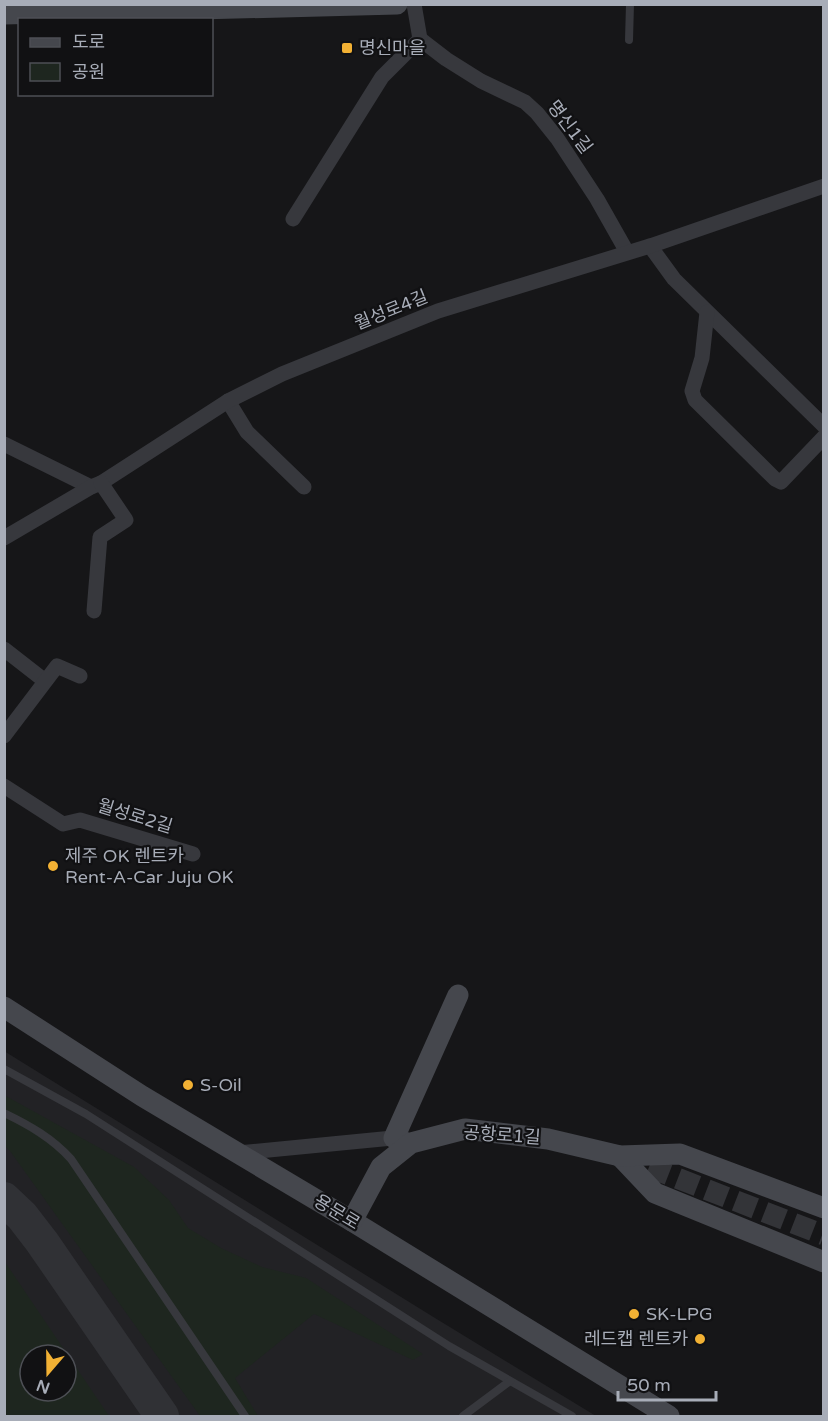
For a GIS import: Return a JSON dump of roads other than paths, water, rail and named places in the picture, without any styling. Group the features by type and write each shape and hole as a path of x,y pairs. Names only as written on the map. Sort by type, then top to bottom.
{"street":[{"path":"4,14 397,4"},
{"path":"293,219 382,77 420,39 414,4"},
{"name":"명신1길","path":"420,39 446,59 481,81 525,102 537,113 557,138 591,190 627,252"},
{"name":"월성로4길","path":"4,538 96,485 228,401 282,374 438,311 650,246 824,186"},
{"path":"650,246 674,279 824,426"},
{"path":"707,312 702,358 692,392 695,400 775,479 781,482 824,437"},
{"path":"228,401 247,432 304,488"},
{"path":"4,444 96,485 126,520 100,537 94,611"},
{"path":"4,649 45,681"},
{"path":"4,736 57,666 80,676"},
{"name":"월성로2길","path":"4,786 63,824 80,820 193,854"},
{"path":"393,1138 458,995"},
{"name":"용문로","path":"4,1007 142,1096 352,1221 669,1416"},
{"name":"공항로1길","path":"352,1221 381,1167 411,1143 465,1129 548,1139 620,1156 680,1154 824,1208"},
{"path":"238,1153 451,1133"},
{"path":"620,1156 655,1193 824,1262"}],"lane":[{"path":"629,40 630,4"},
{"path":"4,1069 86,1114 449,1346 572,1416"},
{"path":"4,1113 37,1130 60,1147 70,1159 245,1416"},
{"path":"463,1416 510,1381"}],"tunnel":[{"path":"620,1156 824,1235"}],"place":[{"name":"명신마을","path":"347,48"},
{"name":"제주 OK 렌트카 Rent-A-Car Juju OK","path":"53,866"},
{"name":"S-Oil","path":"188,1085"},
{"name":"SK-LPG","path":"634,1314"},
{"name":"레드캡 렌트카","path":"700,1339"}]}
